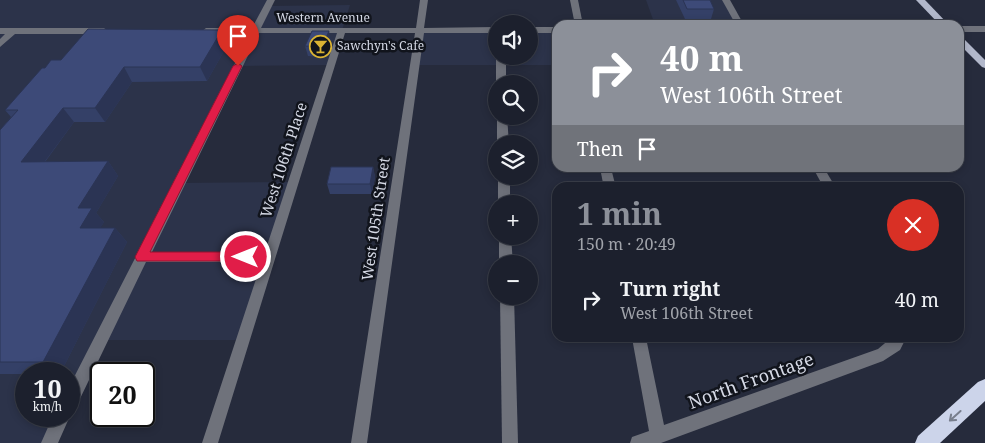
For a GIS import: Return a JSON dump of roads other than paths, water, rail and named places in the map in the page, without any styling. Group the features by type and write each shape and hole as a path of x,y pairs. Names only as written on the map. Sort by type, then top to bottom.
{"highway":[{"path":"925,443 985,388"}],"main road":[{"path":"920,0 940,20"},
{"path":"964,44 985,66"}],"street":[{"path":"80,381 271,0"},
{"name":"West 105th Street","path":"359,443 424,0"},
{"path":"574,0 577,20"},
{"path":"726,0 737,20"},
{"path":"964,29 985,29"},
{"name":"West 106th Place","path":"210,443 342,30"},
{"name":"Western Avenue","path":"201,31 488,30"},
{"path":"538,30 552,30"},
{"path":"0,31 112,31"},
{"path":"0,44 13,31"},
{"path":"141,257 246,257"},
{"path":"506,305 510,443"},
{"path":"640,342 658,435"},
{"name":"North Frontage","path":"638,443 884,354 897,342"},
{"path":"49,443 57,427"}],"place":[{"name":"Sawchyn's Cafe","path":"321,46"}]}
